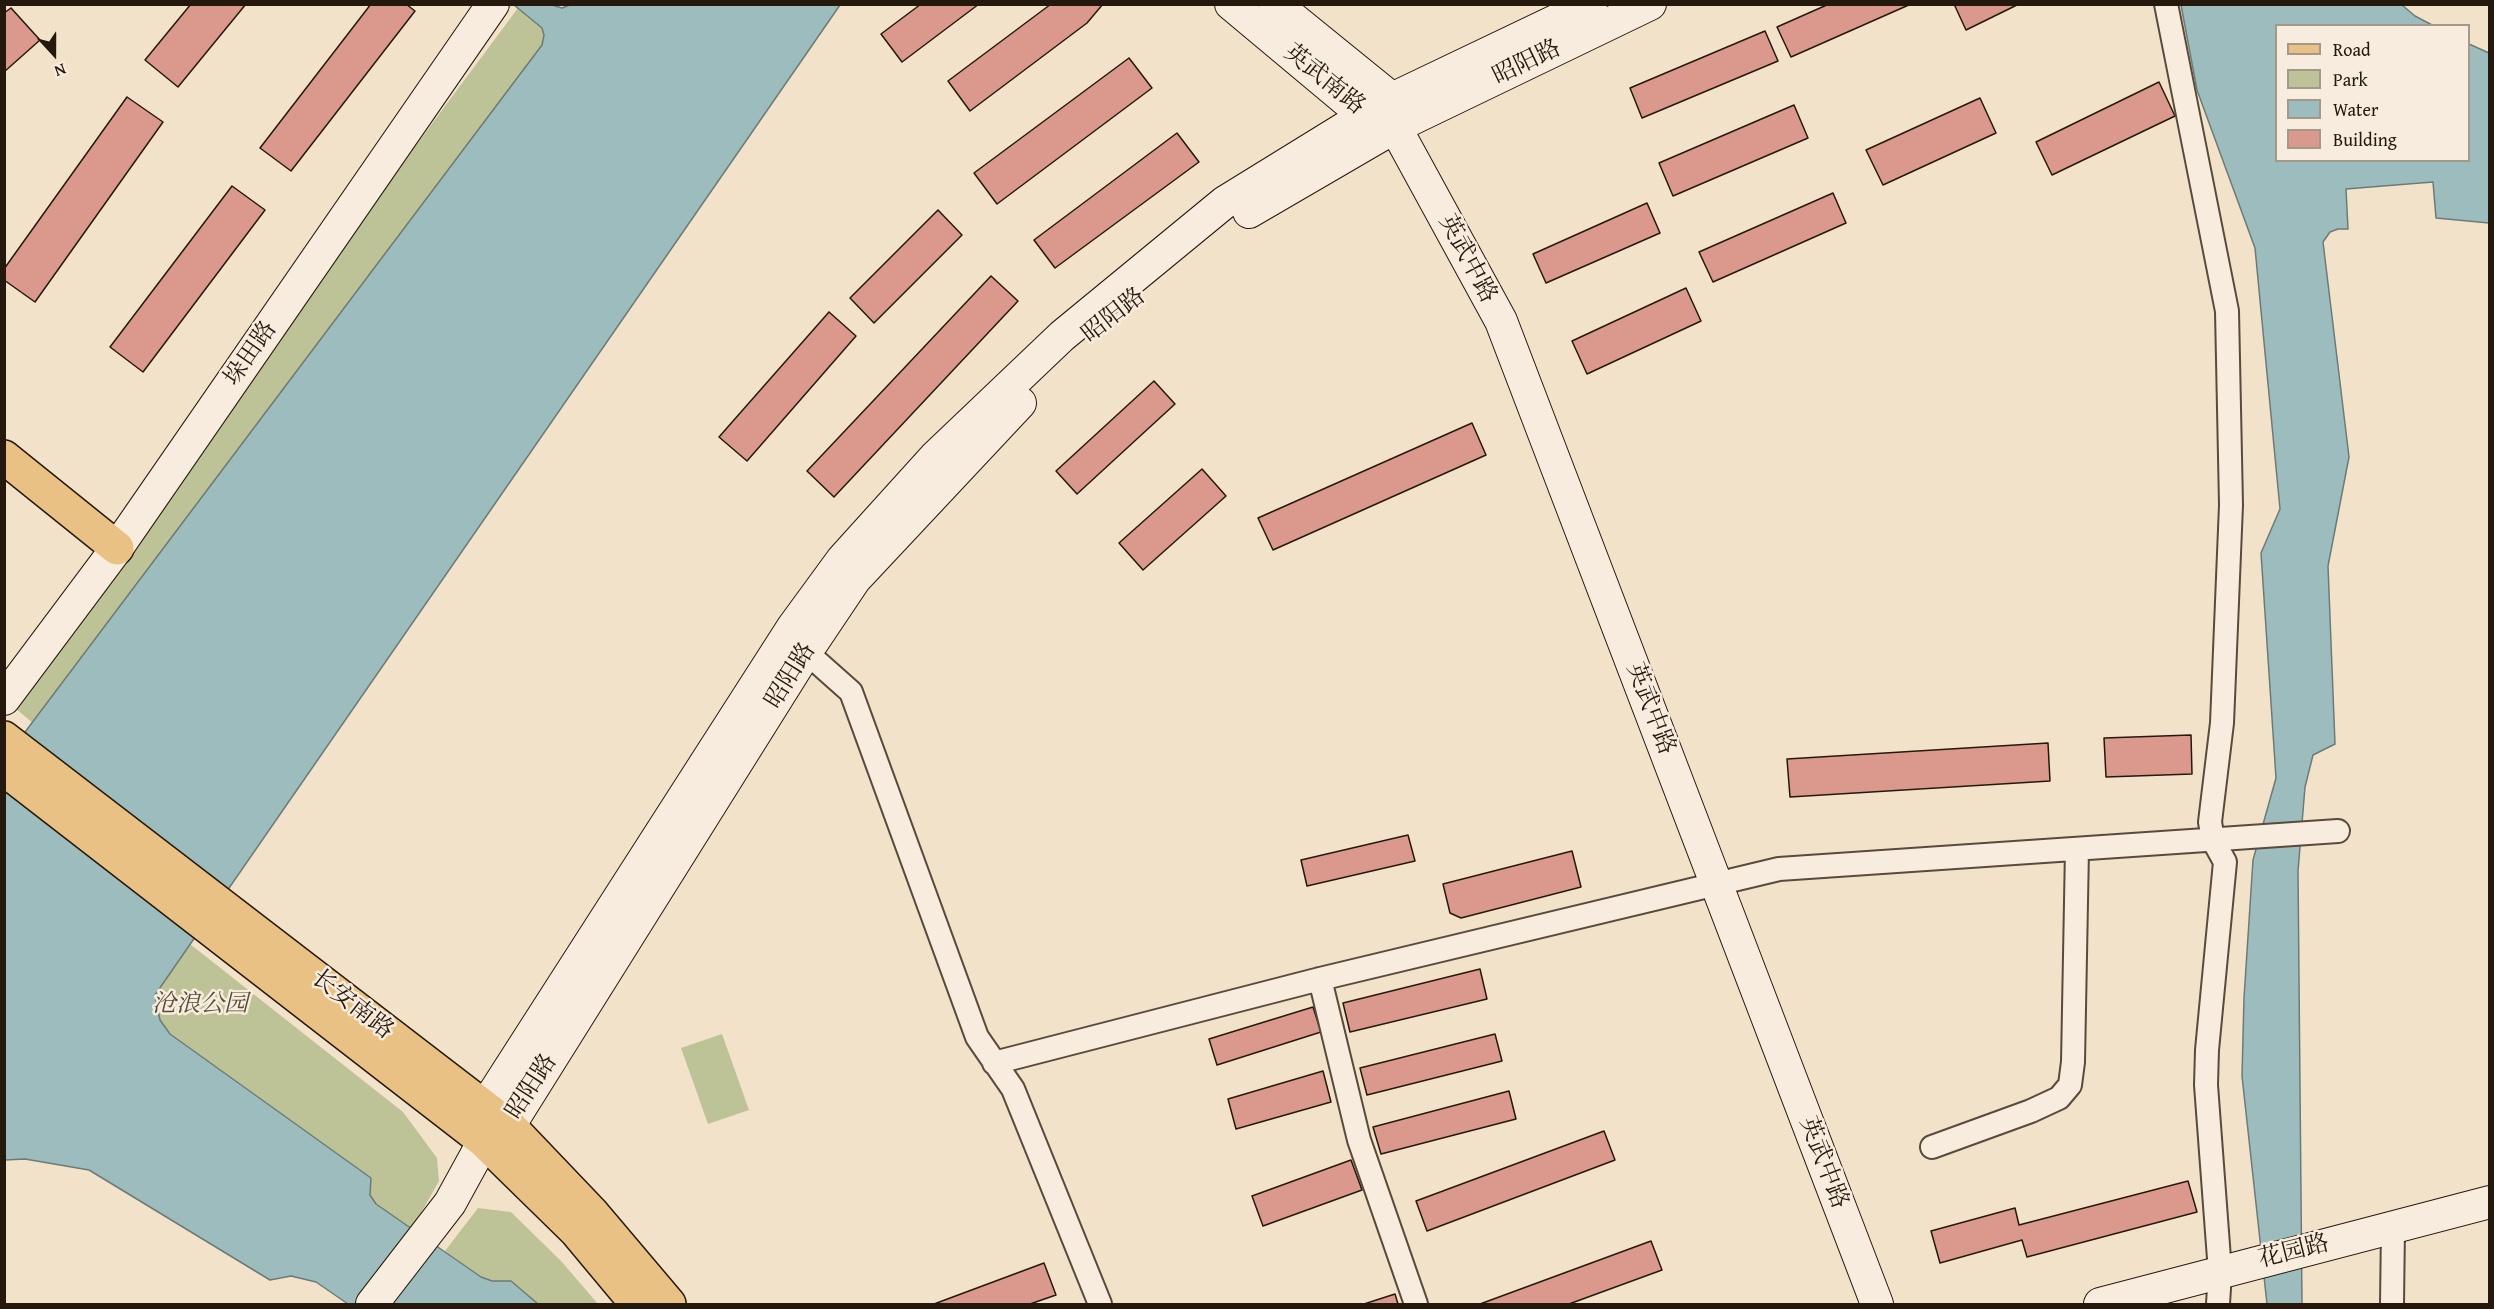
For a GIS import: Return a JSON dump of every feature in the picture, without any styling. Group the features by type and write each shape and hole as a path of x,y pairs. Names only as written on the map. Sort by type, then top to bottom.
{"main road":[{"name":"垛田路","path":"4,699 117,548 493,4"},
{"name":"英武南路","path":"1231,4 1365,116"},
{"name":"英武南路","path":"1275,4 1394,112"},
{"name":"昭阳路","path":"493,1124 855,579 1070,350 1233,221 1394,112 1591,4"},
{"name":"昭阳路","path":"493,1124 793,627 850,551 936,456 1062,336 1225,202 1365,116 1394,112 1650,4"},
{"name":"英武中路","path":"1394,112 1501,321 1877,1305"},
{"path":"4,457 117,548"},
{"name":"长安南路","path":"4,738 379,1044"},
{"name":"长安南路","path":"4,769 379,1044 493,1124 592,1213 669,1305"},
{"path":"372,1305 450,1203 493,1124"},
{"name":"长安南路","path":"493,1124 637,1305"},
{"name":"花园路","path":"2100,1305 2232,1268 2490,1202"}],"street":[{"path":"2166,4 2227,311 2231,505 2222,723 2210,822 2219,839 2225,862 2207,1050 2206,1084 2232,1268 2217,1305"},
{"path":"806,652 851,692 977,1037 1012,1089 1100,1305"},
{"path":"994,1063 1320,979 1779,870 2338,831"},
{"path":"1932,1147 2031,1111 2059,1098 2070,1085 2073,1062 2077,849"},
{"path":"1320,979 1359,1140 1416,1305"},
{"path":"2392,1305 2393,1227"}],"green space":[{"path":"518,8 542,28 544,35 542,45 33,723 4,699"},
{"name":"沧浪公园","path":"190,944 403,1112 437,1158 439,1181 412,1229 376,1204 370,1195 371,1178 170,1034 160,1020 155,995"},
{"path":"722,1034 749,1110 708,1124 681,1048"},
{"path":"478,1208 511,1212 562,1262 598,1304 538,1304 511,1281 492,1281 481,1277 445,1251"}],"water":[{"path":"572,4 840,5 155,995 160,1020 170,1034 371,1178 370,1195 376,1204 481,1277 492,1281 511,1281 538,1304 348,1304 316,1282 291,1276 270,1280 89,1170 25,1159 5,1160 4,760 542,45 544,35 542,28 514,5 552,5 562,8"},
{"path":"2181,5 2402,5 2415,16 2430,24 2275,24 2275,162 2470,162 2470,44 2489,53 2489,223 2436,218 2433,182 2346,189 2348,229 2330,232 2323,242 2349,457 2328,566 2335,744 2313,755 2305,787 2298,871 2302,1304 2267,1304 2242,1076 2244,998 2253,860 2276,778 2261,553 2280,509 2255,248 2197,90"}],"building":[{"path":"191,4 246,4 178,87 145,60"},
{"path":"371,4 406,4 415,11 291,171 260,148"},
{"path":"921,4 979,4 902,62 881,34"},
{"path":"1051,4 1103,4 1087,23 970,111 948,81"},
{"path":"1829,4 1911,4 1791,57 1777,27"},
{"path":"1954,4 2019,4 1966,30"},
{"path":"11,8 40,40 4,72 4,13"},
{"path":"1765,31 1778,61 1642,118 1630,88"},
{"path":"1129,58 1152,88 997,204 974,173"},
{"path":"2159,82 2175,116 2052,175 2036,142"},
{"path":"127,97 163,122 35,302 4,280 4,269"},
{"path":"1980,98 1996,133 1883,185 1866,150"},
{"path":"1794,105 1808,138 1673,196 1659,163"},
{"path":"1177,133 1199,162 1055,268 1034,240"},
{"path":"232,186 265,210 143,372 110,347"},
{"path":"1833,193 1846,223 1713,282 1699,252"},
{"path":"1647,203 1660,233 1546,283 1533,254"},
{"path":"938,210 962,235 874,323 850,298"},
{"path":"991,276 1018,301 834,497 807,471"},
{"path":"1686,288 1701,321 1587,374 1572,341"},
{"path":"829,312 856,336 747,461 719,437"},
{"path":"1154,381 1175,404 1077,494 1056,471"},
{"path":"1472,423 1486,455 1273,550 1258,518"},
{"path":"1202,469 1226,496 1143,570 1119,543"},
{"path":"2191,735 2192,774 2106,777 2104,738"},
{"path":"2048,743 2050,781 1790,797 1787,759"},
{"path":"1408,835 1415,861 1307,886 1301,860"},
{"path":"1572,851 1581,887 1461,918 1450,913 1443,884"},
{"path":"1480,969 1487,999 1350,1032 1343,1003"},
{"path":"1313,1007 1321,1032 1217,1065 1209,1039"},
{"path":"1495,1034 1502,1061 1367,1095 1360,1068"},
{"path":"1323,1071 1331,1102 1236,1129 1228,1099"},
{"path":"1509,1091 1516,1119 1381,1154 1373,1127"},
{"path":"1604,1131 1615,1160 1427,1231 1416,1201"},
{"path":"1351,1160 1362,1190 1263,1226 1252,1196"},
{"path":"2188,1181 2197,1212 2027,1257 2022,1240 1940,1263 1931,1231 2015,1208 2019,1225"},
{"path":"1651,1241 1662,1270 1569,1304 1480,1304"},
{"path":"1044,1263 1056,1295 1030,1304 934,1304"},
{"path":"1395,1294 1398,1304 1364,1304"}]}
